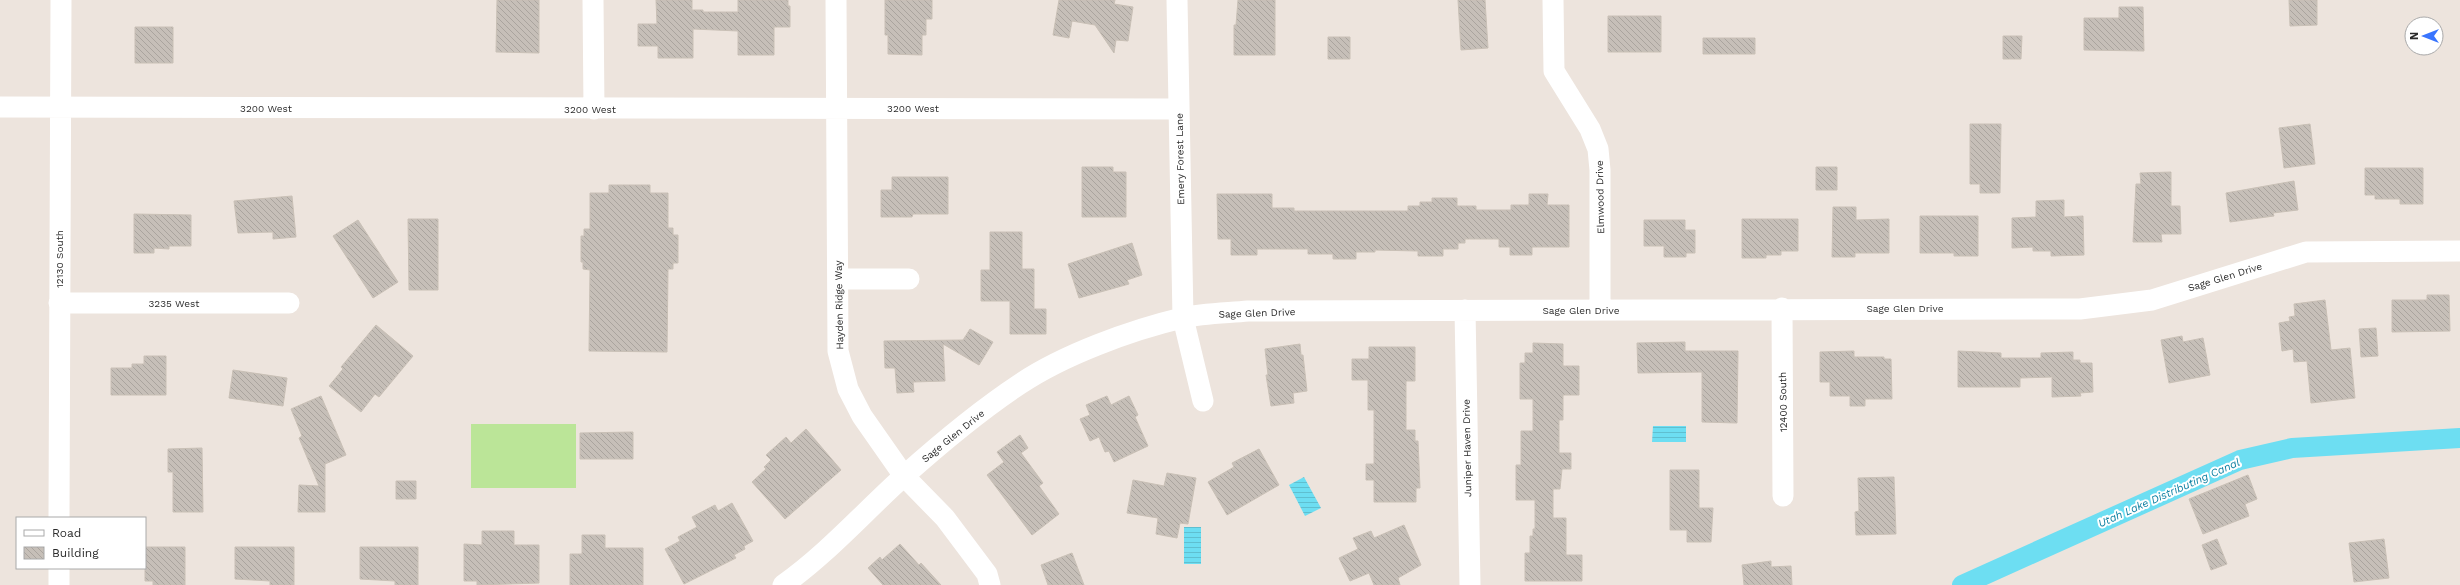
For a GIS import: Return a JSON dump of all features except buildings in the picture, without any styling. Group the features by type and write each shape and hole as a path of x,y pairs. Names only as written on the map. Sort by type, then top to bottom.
{"street":[{"name":"12130 South","path":"59,517 61,0"},
{"path":"593,0 594,109"},
{"name":"Hayden Ridge Way","path":"836,0 838,351 848,390 862,416 904,476 945,518 986,574 990,585"},
{"name":"Emery Forest Lane","path":"1177,0 1183,318 1203,401"},
{"name":"Elmwood Drive","path":"1553,0 1554,72 1590,129 1598,149 1600,170 1600,310"},
{"name":"3200 West","path":"0,107 1179,109"},
{"name":"Sage Glen Drive","path":"783,585 802,571 904,476 951,436 1020,383 1068,357 1146,328 1183,318 1248,311 1782,308 2080,309 2152,300 2306,252 2460,251"},
{"path":"838,279 909,279"},
{"name":"3235 West","path":"59,303 289,303"},
{"name":"12400 South","path":"1782,308 1783,496"},
{"name":"Juniper Haven Drive","path":"1465,310 1470,585"},
{"path":"58,569 58,585"}],"green space":[{"path":"471,424 576,424 576,488 471,488"}],"water":[{"path":"1653,426 1686,426 1686,442 1652,442"},
{"path":"1304,477 1321,508 1305,516 1289,485"},
{"path":"1184,527 1201,527 1201,564 1184,564"}],"waterway":[{"name":"Utah Lake Distributing Canal","path":"1962,585 2240,460 2292,448 2460,438"}]}
